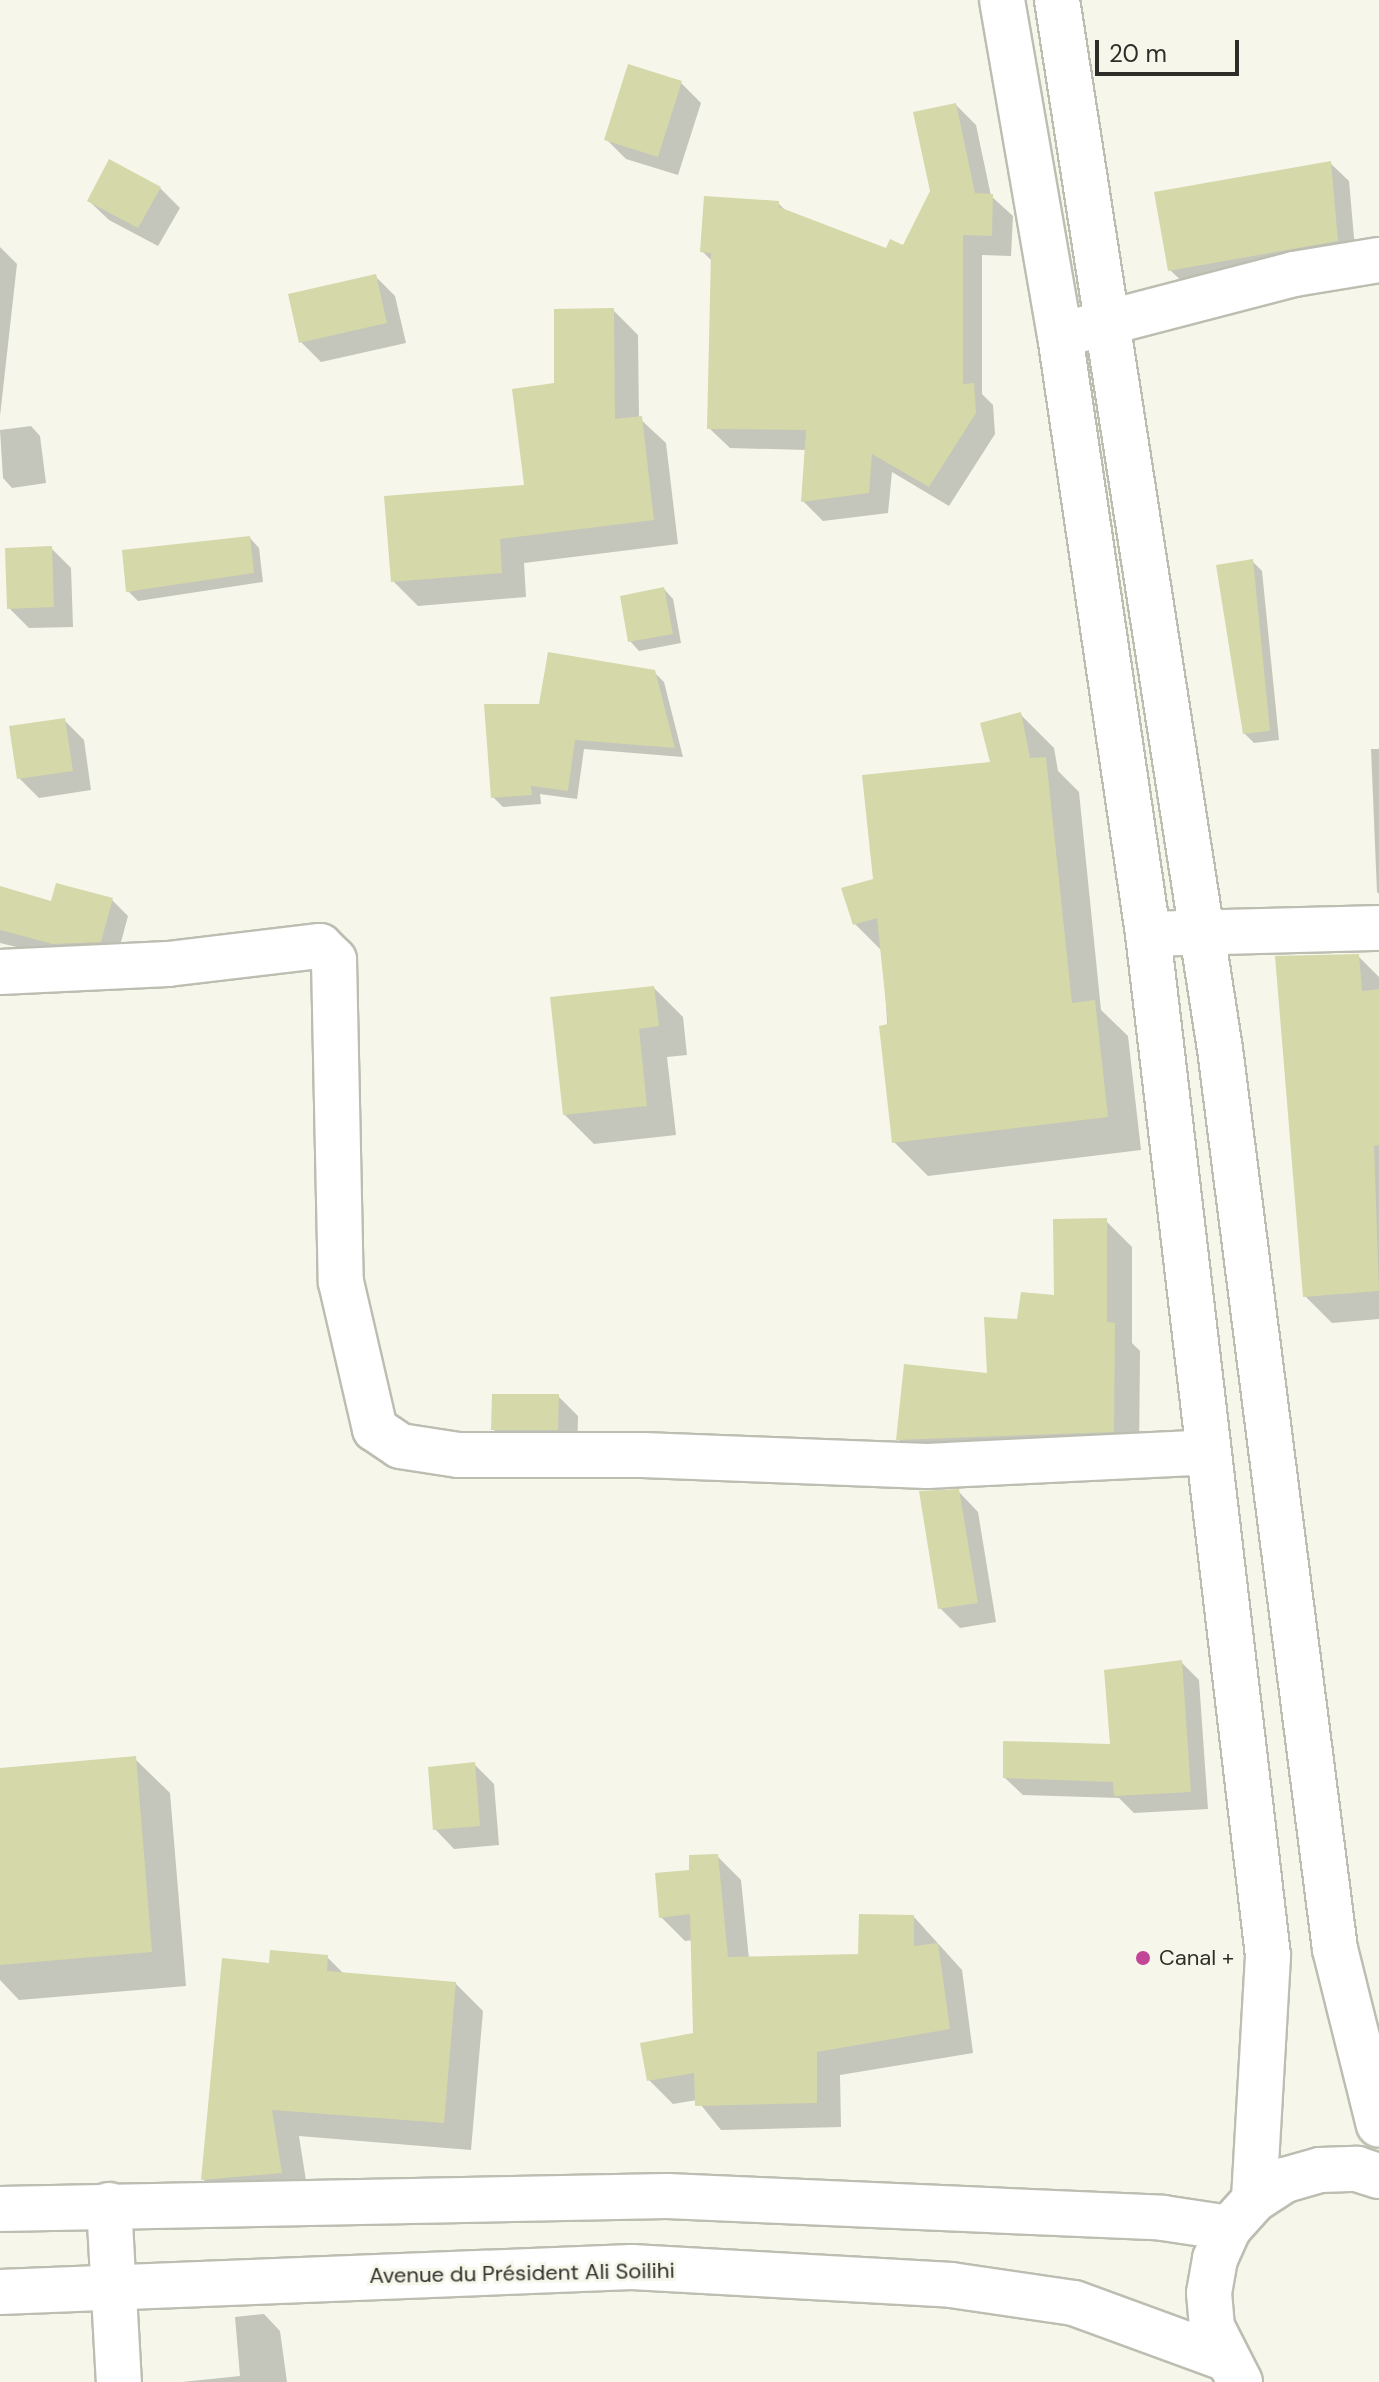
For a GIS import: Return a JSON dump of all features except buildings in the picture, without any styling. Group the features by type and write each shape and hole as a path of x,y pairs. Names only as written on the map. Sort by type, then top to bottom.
{"street":[{"path":"1002,0 1060,335 1148,934 1268,1956 1241,2214"},
{"path":"1057,0 1110,321 1201,929 1335,1949 1379,2125"},
{"path":"1060,335 1294,274 1379,260"},
{"path":"1148,934 1201,929 1379,928"},
{"path":"0,972 168,964 320,946 334,960 341,1282 375,1429 400,1446 458,1455 643,1455 927,1466 1209,1452"},
{"path":"1232,2370 1212,2327 1209,2293 1215,2259 1241,2214 1285,2180 1320,2170 1357,2169 1379,2176"},
{"path":"0,2209 667,2196 1163,2218 1241,2214"},
{"path":"109,2205 119,2382"},
{"name":"Avenue du Président Ali Soilihi","path":"0,2292 632,2267 951,2285 1074,2303 1232,2370"}],"place":[{"name":"Canal +","path":"1143,1958"}]}
